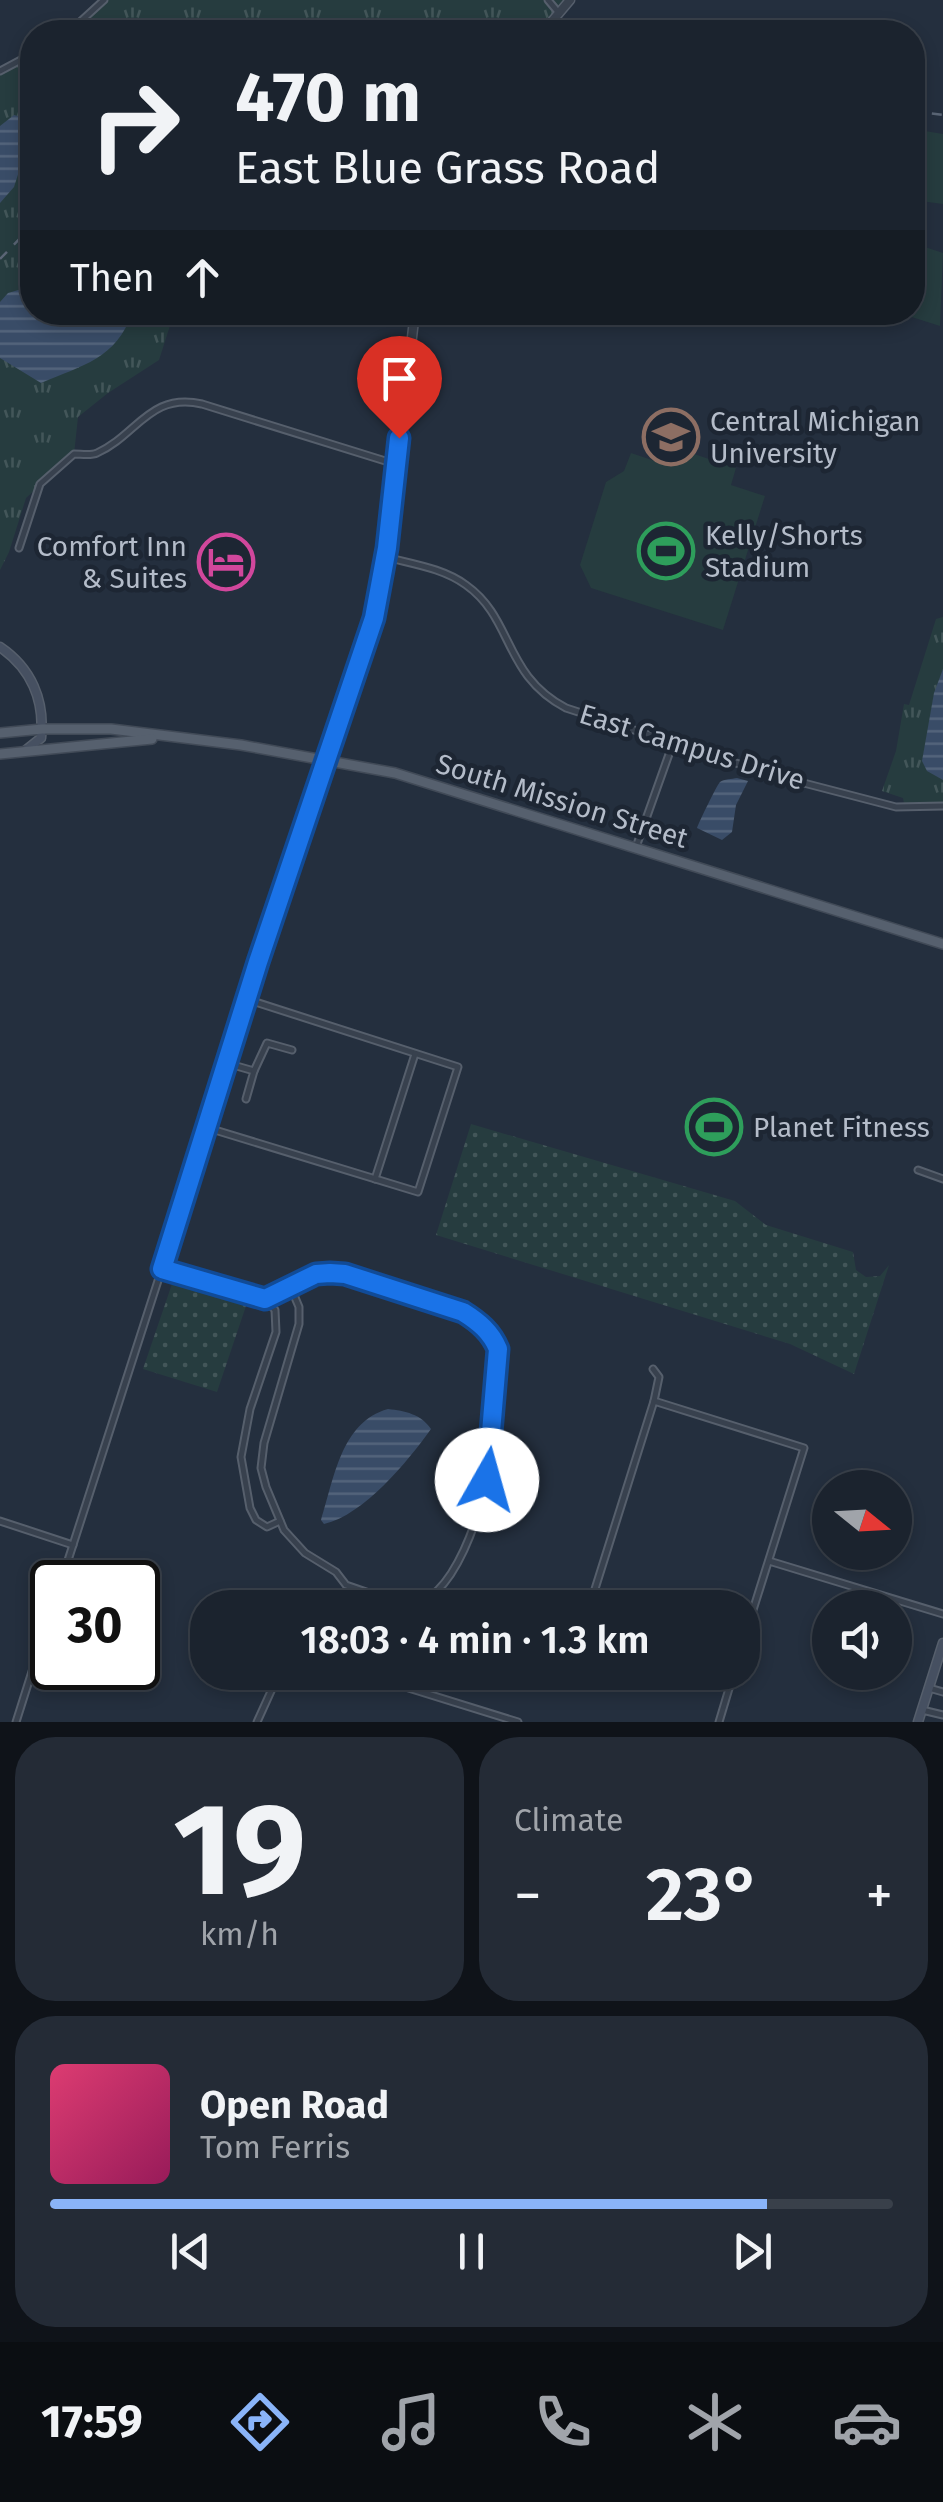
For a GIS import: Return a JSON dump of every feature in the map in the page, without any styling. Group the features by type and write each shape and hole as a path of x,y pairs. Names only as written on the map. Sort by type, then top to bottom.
{"main road":[{"path":"0,647 22,666 34,685 42,729 38,743 23,752"},
{"name":"South Mission Street","path":"0,733 111,730 326,759 458,791 943,944"},
{"name":"South Mission Street","path":"0,754 160,738"},
{"path":"918,1722 943,1643"}],"street":[{"path":"82,20 104,0"},
{"path":"548,0 558,12"},
{"path":"552,20 570,0"},
{"path":"68,1560 246,999 374,618 386,557 413,325"},
{"path":"18,548 46,476 74,454 95,455 166,404 188,400 396,464"},
{"name":"East Campus Drive","path":"386,557 452,576 474,592 497,621 520,670 555,702 773,775 883,804 905,808 943,806"},
{"path":"636,847 673,743"},
{"path":"206,1127 418,1192 458,1066 246,999"},
{"path":"246,1099 266,1042 292,1050"},
{"path":"375,1180 415,1054"},
{"path":"226,1063 254,1071"},
{"path":"918,1170 943,1179"},
{"path":"162,1269 265,1299 275,1310 276,1332 250,1409 241,1457 246,1494 256,1520 268,1527 280,1521"},
{"path":"265,1299 316,1274 345,1274 463,1312 493,1337 499,1366 487,1480 462,1557 432,1595 410,1606 346,1585 336,1572 304,1553 280,1521 262,1468 264,1443 299,1324 291,1288"},
{"path":"595,1590 654,1401 659,1377 652,1370"},
{"path":"654,1401 804,1448 759,1590"},
{"path":"0,1521 73,1545"},
{"path":"769,1560 943,1614"},
{"path":"16,1722 30,1678"},
{"path":"929,1688 943,1692"},
{"path":"257,1722 271,1690"},
{"path":"415,1690 518,1722"},
{"path":"718,1722 727,1690"},
{"path":"922,1710 943,1715"}],"green space":[{"path":"104,0 570,0 552,20 82,20"},
{"path":"20,60 20,325 170,325 159,360 78,417 74,454 26,498 0,570 0,71"},
{"path":"925,131 943,134 943,204 925,202"},
{"path":"925,247 943,253 940,326 925,321"},
{"name":"Kelly/Shorts Stadium","path":"670,446 736,468 731,485 765,496 723,630 591,588 580,565 606,482 624,471 631,453 664,464"},
{"path":"943,617 943,806 905,808 903,798 882,791 896,751 904,704 909,705 936,619"},
{"path":"471,1124 735,1201 766,1225 853,1252 856,1270 866,1277 880,1276 889,1265 854,1374 790,1344 436,1235"},
{"path":"173,1281 247,1303 217,1392 143,1369"}],"water":[{"path":"14,115 20,117 20,168 14,187 0,203 0,126"},
{"path":"20,290 20,325 126,325 107,351 41,383 0,358 0,302 8,293"},
{"path":"943,669 943,780 927,771 922,761 934,693"},
{"path":"737,778 748,781 736,805 732,832 722,840 697,828 720,782"},
{"path":"388,1409 417,1417 431,1429 398,1471 369,1498 339,1519 324,1524 321,1520 330,1487 350,1439 372,1416"}],"railway":[{"path":"925,113 943,115"},
{"path":"0,259 20,238"}],"place":[{"name":"Central Michigan University","path":"671,437"},
{"name":"Kelly/Shorts Stadium","path":"666,551"},
{"name":"Comfort Inn & Suites","path":"226,562"},
{"name":"Planet Fitness","path":"714,1127"}],"route":[{"path":"399,438 387,548 374,618 258,962 162,1269 265,1299 316,1274 345,1274 475,1319 493,1337 498,1349 487,1480"}]}
